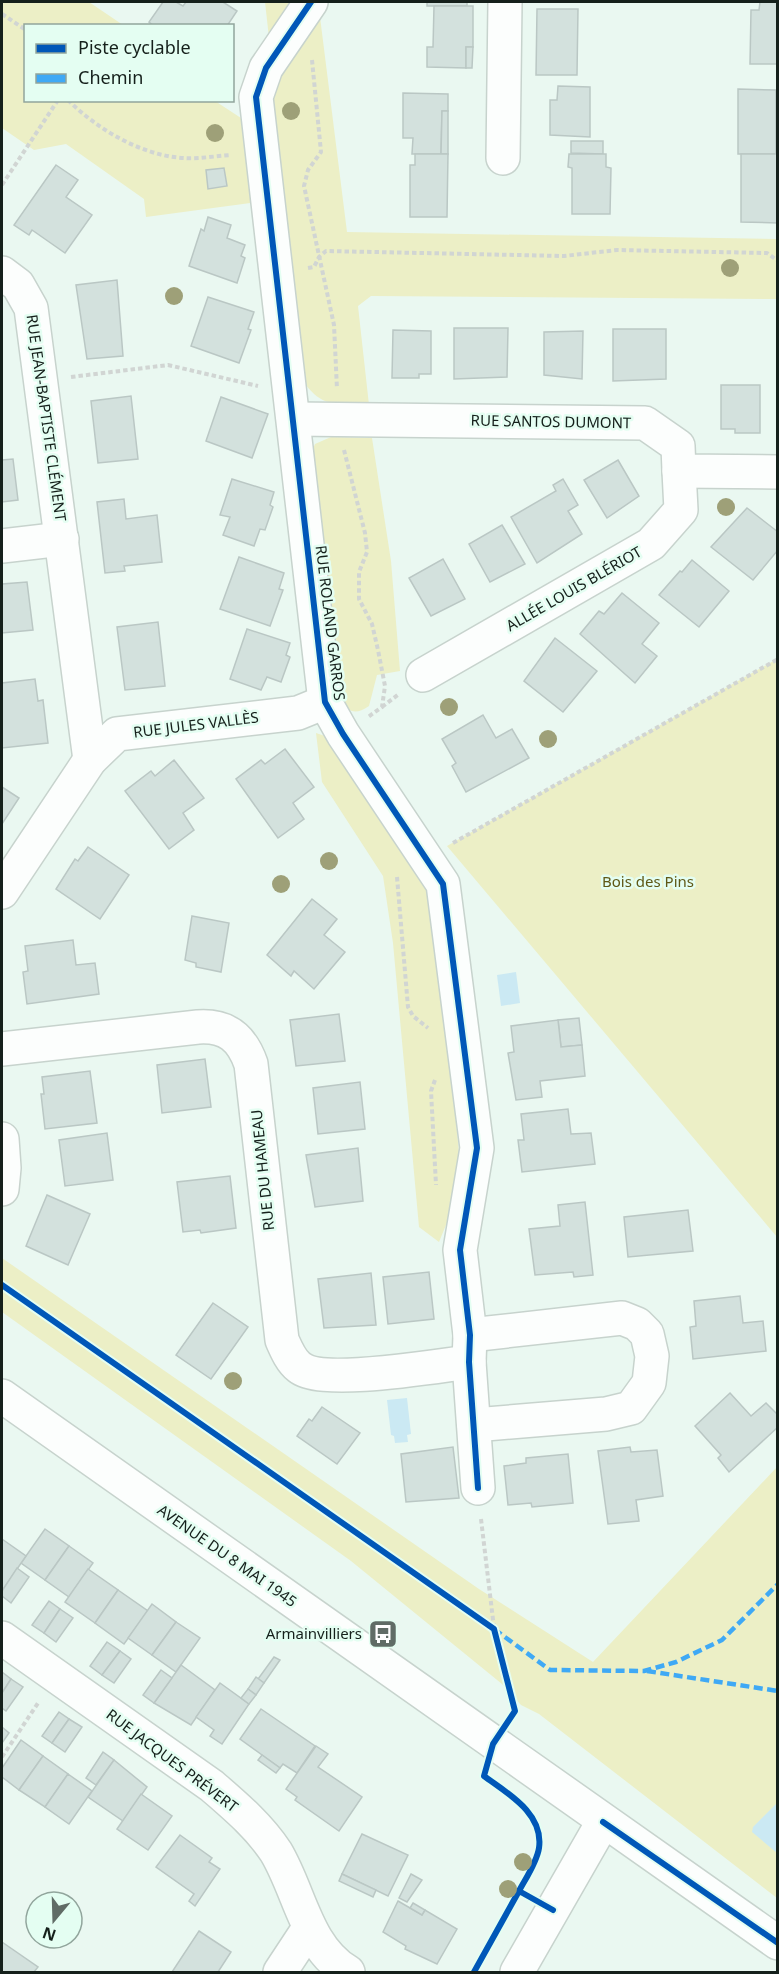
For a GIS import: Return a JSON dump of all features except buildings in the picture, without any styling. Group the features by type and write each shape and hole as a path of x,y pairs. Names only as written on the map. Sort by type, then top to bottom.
{"street":[{"path":"503,158 505,2"},
{"name":"RUE ROLAND GARROS","path":"309,5 266,68 256,97 261,153 325,702 343,734 443,884 477,1148 460,1250 470,1348 478,1488"},
{"name":"RUE JEAN-BAPTISTE CLÉMENT","path":"2,273 18,285 31,308 90,760"},
{"name":"RUE SANTOS DUMONT","path":"292,406 338,420 645,423 678,446 679,471"},
{"path":"679,471 777,472"},
{"name":"ALLÉE LOUIS BLÉRIOT","path":"423,675 651,544 681,510 679,471"},
{"name":"RUE JEAN-BAPTISTE CLÉMENT","path":"2,546 62,539"},
{"name":"RUE JULES VALLÈS","path":"2,892 90,760 117,734 298,713 325,702"},
{"name":"RUE DU HAMEAU","path":"2,1049 212,1026 230,1032 245,1047 251,1064 282,1340 288,1354 299,1367 328,1377 622,1318 637,1324 646,1334 652,1356 649,1383 631,1408 606,1414 474,1425"},
{"path":"2,1139 2,1189"},
{"name":"AVENUE DU 8 MAI 1945","path":"2,1396 777,1943"},
{"name":"RUE JACQUES PRÉVERT","path":"2,1638 212,1786 258,1829 275,1851 295,1886 309,1928 334,1964 348,1972"},
{"path":"517,1972 603,1822"},
{"path":"280,1972 309,1928"}],"path":[{"path":"309,5 321,152 308,170 304,186 334,325 338,420 365,533 367,552 359,572 359,599 372,624 385,686 382,707 343,734"},
{"path":"2,14 24,29"},
{"path":"2,185 57,102"},
{"path":"70,102 98,126 160,154 184,158 261,153"},
{"path":"275,270 314,267 319,257 326,251 564,256 617,250 767,253 777,261"},
{"path":"41,381 168,364 292,406"},
{"path":"426,859 777,659"},
{"path":"395,869 401,901 408,1007 413,1016 433,1032"},
{"path":"436,1077 431,1090 436,1189"},
{"path":"2,1285 494,1629"},
{"path":"478,1488 494,1629 515,1711 493,1744"},
{"path":"2,1757 57,1676"}],"green space":[{"path":"2,2 89,2 122,24 24,24 24,102 217,102 241,118 256,97 266,201 146,217 144,199 66,144 34,150 2,128"},
{"path":"265,2 294,2 269,38"},
{"path":"320,17 347,232 777,239 777,299 371,296 358,306 369,405 342,405 326,402 306,385 271,98 276,83"},
{"path":"331,437 372,438 391,561 400,671 377,675 369,706 354,712 346,706 337,680 311,454 315,444"},
{"name":"Bois des Pins","path":"777,659 777,1237 447,846"},
{"path":"316,733 325,736 333,744 427,888 436,923 460,1162 448,1220 439,1242 419,1227 393,943 383,876 322,782"},
{"path":"2,1258 479,1589 593,1662 777,1467 777,1898 539,1714 521,1705 502,1684 351,1561 2,1312"}],"water":[{"path":"516,972 520,1003 501,1006 497,975"},
{"path":"407,1398 411,1434 407,1435 408,1442 395,1443 394,1436 391,1435 387,1400"},
{"path":"777,1803 777,1853 752,1832 753,1827"}],"marked path":[{"path":"494,1629 550,1670 644,1671 676,1662 722,1640 778,1584"},
{"path":"647,1671 778,1691"}],"cycle path":[{"path":"311,2 266,68 256,97 325,702 343,734 443,884 477,1148 460,1250 470,1335 469,1362 478,1488"},
{"path":"2,1285 494,1629 515,1711 493,1744 484,1776 522,1805 536,1824 539,1836 536,1859 519,1891"},
{"path":"603,1822 778,1943"},
{"path":"474,1972 519,1891 553,1910"}],"place":[{"name":"Armainvilliers","path":"383,1634"}]}
